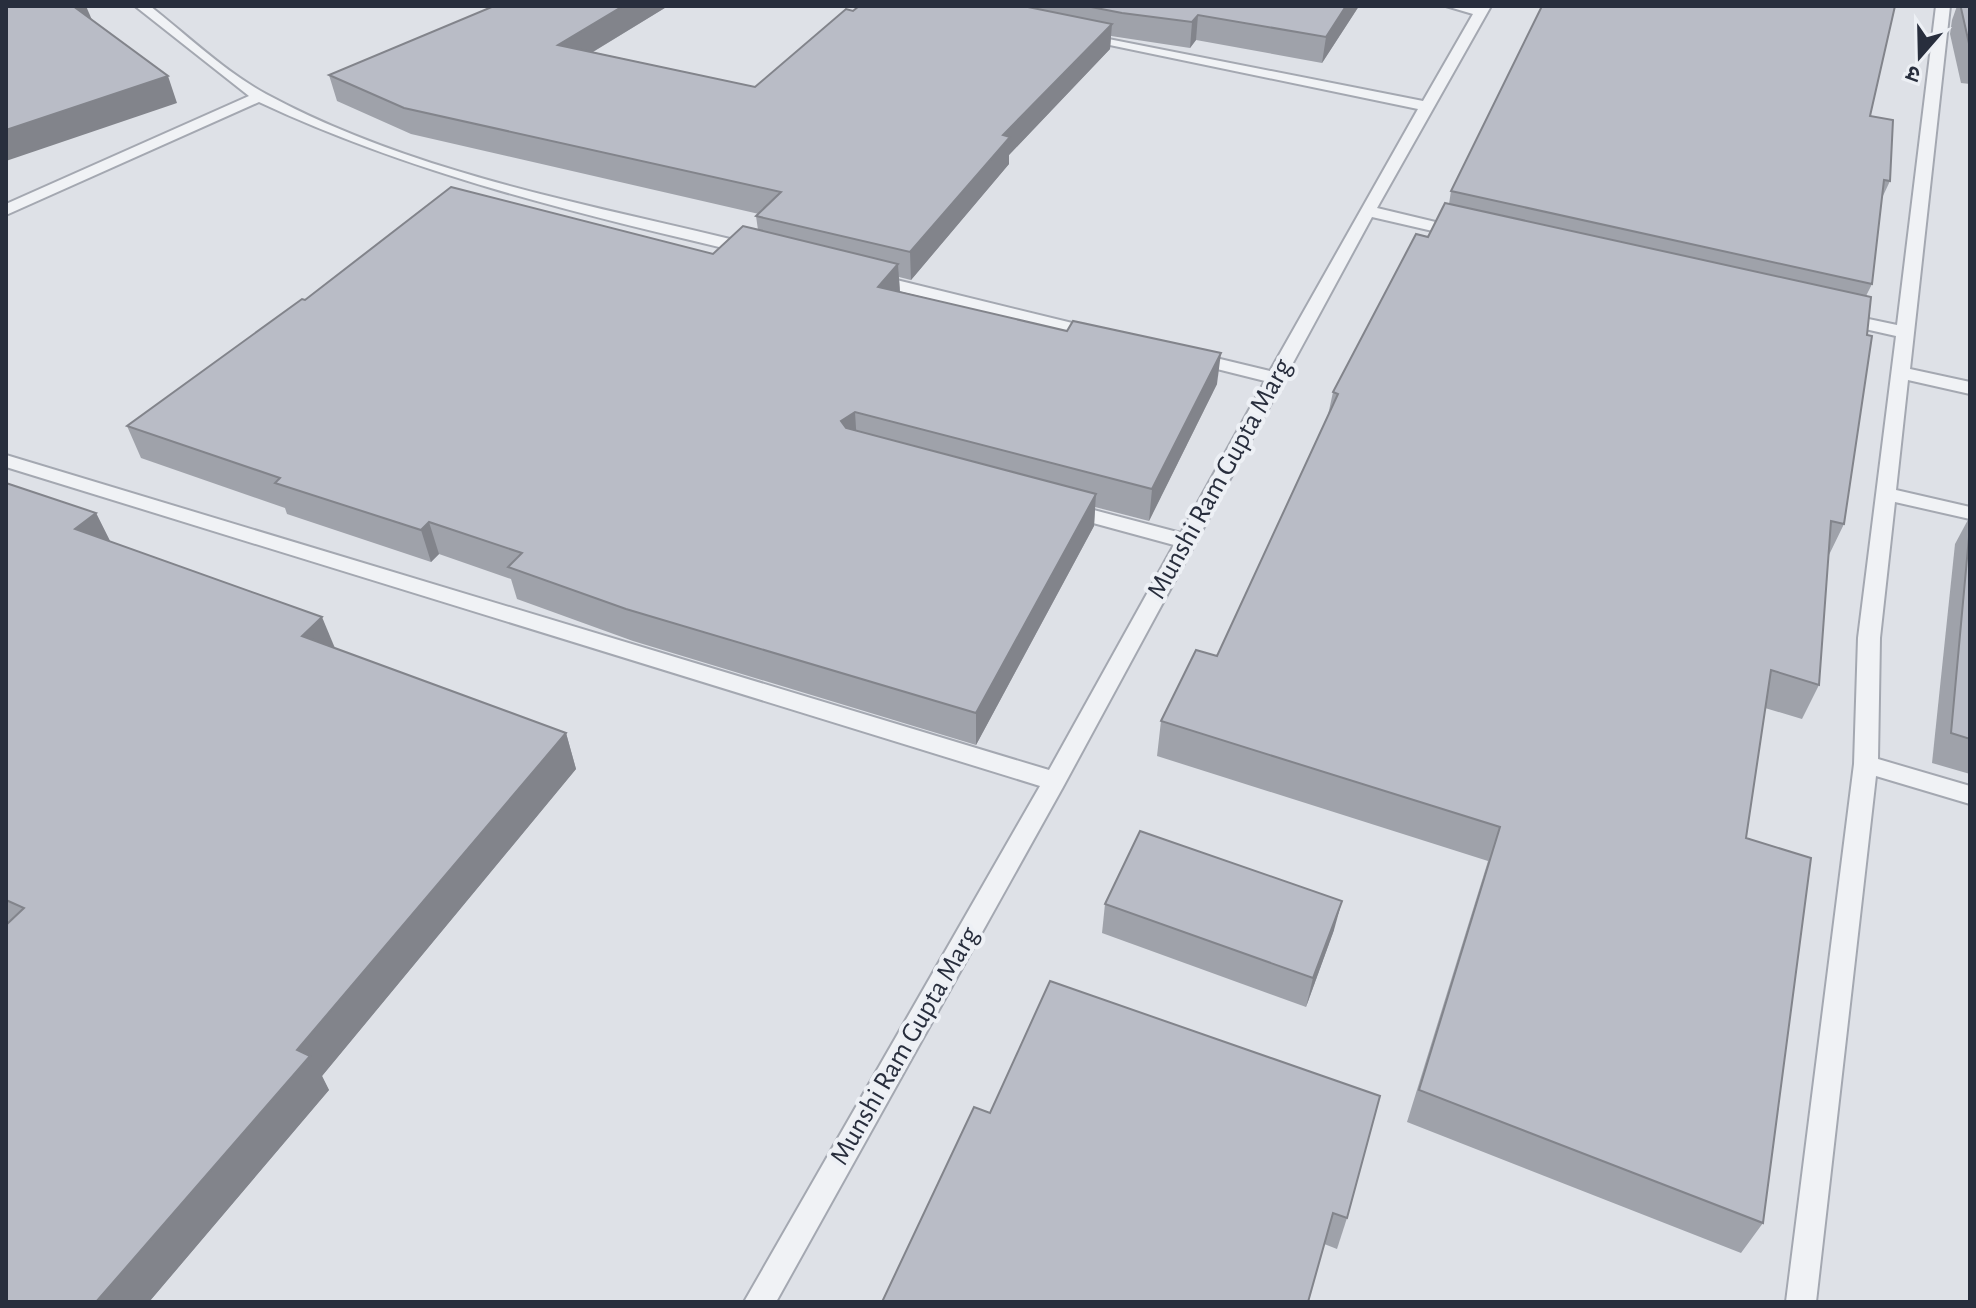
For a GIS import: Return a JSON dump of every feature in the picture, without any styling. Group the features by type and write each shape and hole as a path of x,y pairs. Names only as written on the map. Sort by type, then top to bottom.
{"lane":[{"path":"142,6 260,96 420,164 771,255"},
{"path":"1453,6 1483,8"},
{"path":"1801,1302 1866,764 1869,638 1943,6"},
{"name":"Munshi Ram Gupta Marg","path":"759,1302 1055,781 1367,211 1483,8"},
{"path":"1075,36 1427,106"},
{"path":"6,210 260,96"},
{"path":"1367,211 1475,235"},
{"path":"847,273 1107,337"},
{"path":"1830,315 1907,333"},
{"path":"1168,352 1275,378"},
{"path":"1902,373 1970,388"},
{"path":"6,461 1055,781"},
{"path":"1887,494 1970,513"},
{"path":"1051,505 1186,541"},
{"path":"1866,764 1970,795"}],"building":[{"path":"6,6 73,6 168,76 6,130"},
{"path":"494,6 623,6 558,45 755,87 846,9 853,11 859,6 1023,6 1112,24 1003,135 1010,137 910,252 756,216 781,192 404,108 329,75"},
{"path":"1086,6 1346,6 1326,37 1198,15 1192,22"},
{"path":"1542,6 1895,6 1870,116 1893,120 1890,181 1884,180 1872,284 1451,191"},
{"path":"1970,6 1970,48 1961,8"},
{"path":"451,187 713,254 743,226 898,264 878,287 1067,331 1073,321 1221,353 1152,489 855,412 841,421 846,428 1096,494 976,713 626,609 508,567 522,553 429,522 421,530 275,483 280,478 127,426 302,299 305,300"},
{"path":"1445,203 1871,297 1867,335 1872,336 1844,524 1831,521 1819,685 1771,670 1746,838 1811,858 1763,1223 1419,1090 1500,827 1161,721 1196,650 1217,656 1338,394 1333,392 1416,234 1428,237"},
{"path":"6,483 96,513 75,529 322,617 302,636 566,733 297,1050 310,1056 96,1302 6,1302 6,925 24,908 6,900"},
{"path":"1970,526 1970,739 1951,733"},
{"path":"1140,831 1342,901 1313,978 1105,904"},
{"path":"1050,981 1380,1096 1347,1218 1333,1213 1308,1302 882,1302 974,1107 990,1113"}]}
